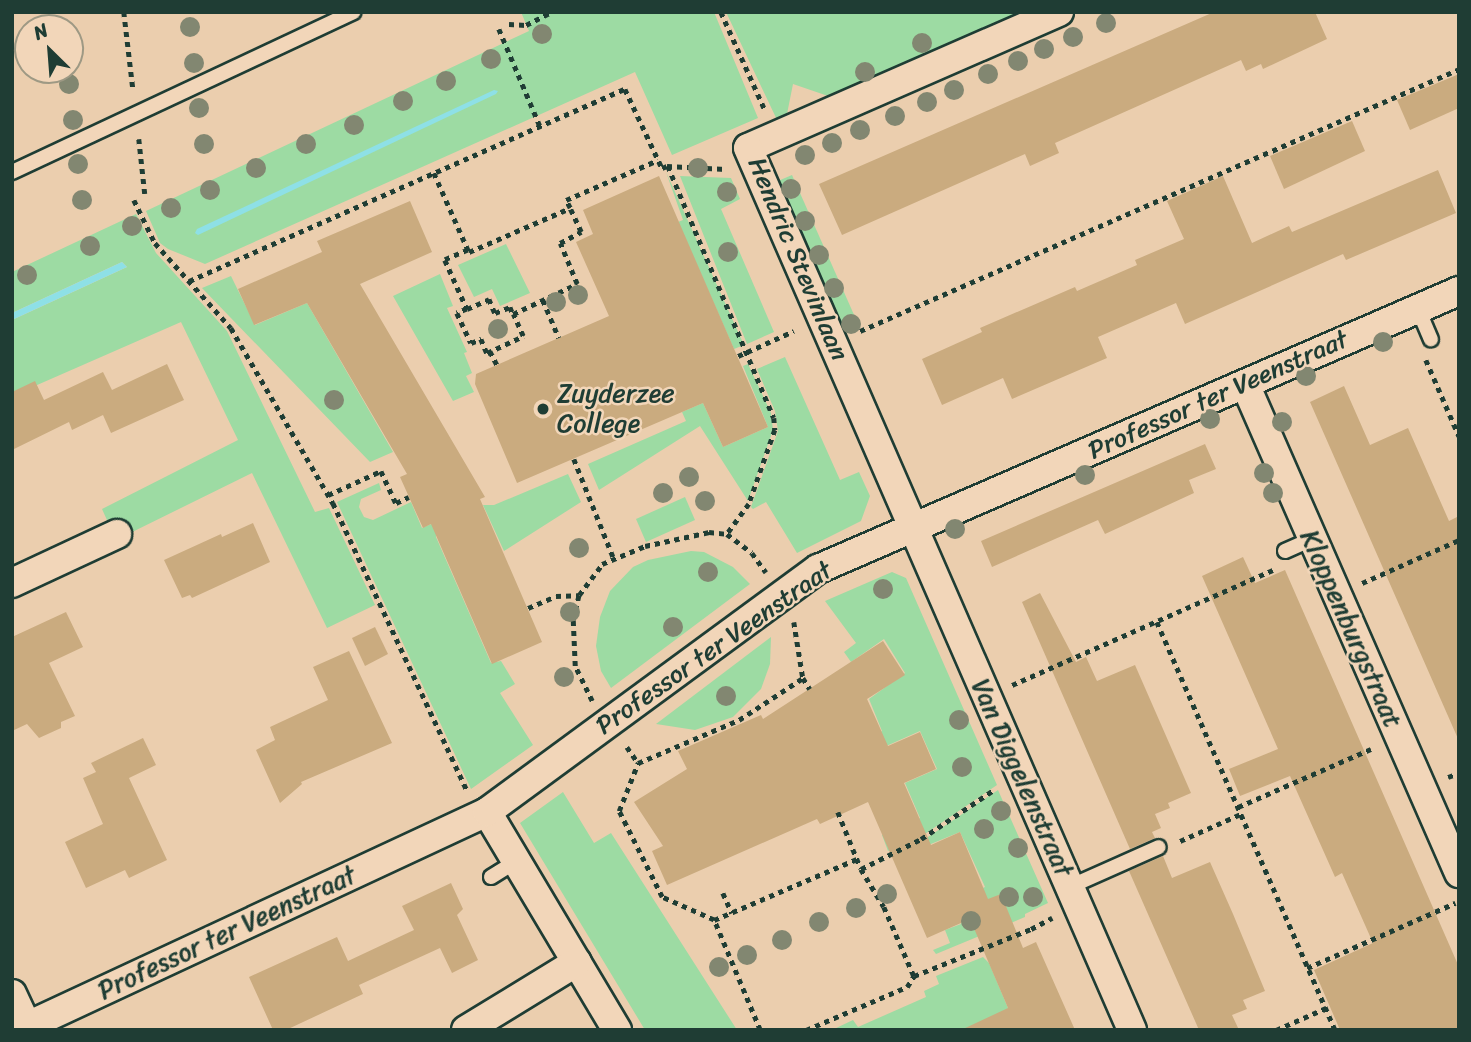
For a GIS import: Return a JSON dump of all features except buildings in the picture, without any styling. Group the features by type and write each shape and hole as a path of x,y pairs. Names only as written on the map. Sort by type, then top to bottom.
{"street":[{"name":"Hendric Stevinlaan","path":"912,527 748,148 1059,12"},
{"name":"Professor ter Veenstraat","path":"25,1028 479,804 802,579 845,556 1459,290"},
{"name":"Kloppenburgstraat","path":"1245,384 1459,873"},
{"name":"Van Diggelenstraat","path":"912,527 1132,1030"},
{"path":"12,583 117,534"},
{"path":"479,804 512,853 617,1030"},
{"path":"466,1030 577,962"},
{"path":"12,994 25,1028"}],"lane":[{"path":"12,172 335,16 353,12"},
{"path":"1418,309 1431,339"},
{"path":"1285,551 1312,539"},
{"path":"1069,887 1159,847"},
{"path":"491,877 512,853"}],"path":[{"path":"509,24 526,25 552,12"},
{"path":"720,12 760,100"},
{"path":"499,29 540,126"},
{"path":"870,327 1459,69"},
{"path":"189,281 625,89 662,169 667,166 726,169"},
{"path":"513,314 577,284 560,243 581,232 566,200 658,160"},
{"path":"667,166 771,408 775,430 749,504 727,534"},
{"path":"434,173 468,250"},
{"path":"134,200 155,243 231,328 328,495 479,804"},
{"path":"467,309 446,260 570,208"},
{"path":"489,299 495,313 510,307 513,314 523,336 487,353 481,339 471,343 457,313 489,299"},
{"path":"543,300 559,338"},
{"path":"738,356 800,328"},
{"path":"490,351 496,365"},
{"path":"1424,355 1459,436"},
{"path":"573,459 614,559"},
{"path":"328,495 381,471 396,503 409,497"},
{"path":"592,701 575,666 573,620 579,595 602,564 645,546 709,532 727,534 752,553 769,578"},
{"path":"1363,582 1459,540"},
{"path":"1015,684 1279,568"},
{"path":"528,608 556,596 579,595"},
{"path":"794,621 803,678 810,689"},
{"path":"1157,622 1335,1030"},
{"path":"761,1030 714,920 662,897 619,811 638,763 739,720 803,678"},
{"path":"626,746 638,763"},
{"path":"1238,807 1372,748"},
{"path":"1448,777 1459,773"},
{"path":"861,869 921,839 998,787"},
{"path":"838,812 861,869 884,907 914,976"},
{"path":"1159,847 1169,846 1241,814"},
{"path":"714,920 857,859"},
{"path":"723,894 732,913"},
{"path":"1307,968 1442,908"},
{"path":"806,1030 907,987 914,976 1031,929"},
{"path":"1276,1030 1326,1008"}],"green space":[{"path":"521,12 714,12 758,118 672,155 635,72 205,264 160,243 146,211 529,31"},
{"path":"726,12 1024,12 828,96 793,84 787,114 778,122"},
{"path":"666,172 744,345 734,349 678,222 683,220"},
{"path":"792,175 859,326 845,333 778,181"},
{"path":"680,176 731,178 740,199 721,209 774,332 747,344"},
{"path":"136,214 156,253 227,331 315,512 329,508 375,605 327,628 252,473 116,540 102,509 238,440 181,322 12,396 12,320 127,267 122,262 12,313 12,272"},
{"path":"506,244 530,293 500,306 492,289 474,297 458,265"},
{"path":"440,274 453,306 447,308 467,352 464,353 472,373 466,376 474,392 453,401 393,296"},
{"path":"231,276 255,325 307,303 393,452 370,462 202,288"},
{"path":"785,357 840,480 859,472 870,496 861,521 797,553 766,502 753,509 751,507 778,431 775,411 757,369"},
{"path":"748,364 771,413 773,430 748,501 700,426 599,490 588,464 686,421 682,412 703,403 723,447 768,427 743,366"},
{"path":"568,474 581,502 504,551 483,505 494,505"},
{"path":"379,483 381,490 361,499 359,507 364,517 373,520 411,502 422,528 436,522 436,537 491,663 501,661 515,684 500,693 533,745 471,789 337,502"},
{"path":"685,497 695,520 646,542 636,519"},
{"path":"691,551 704,552 733,567 750,584 611,688 601,671 596,646 600,617 610,591 633,567 648,560"},
{"path":"892,572 906,578 997,785 922,836 888,851 882,835 920,818 905,783 937,769 920,731 884,747 879,733 882,731 869,699 905,673 884,639 851,662 844,652 856,643 825,601"},
{"path":"771,637 770,664 761,689 733,717 695,730 656,724"},
{"path":"998,790 1048,903 1025,914 1025,917 936,954 933,950 950,943 945,930 961,924 952,902 985,887 960,832 926,846 922,841"},
{"path":"563,792 594,843 611,833 737,1030 645,1030 520,823"},
{"path":"983,957 989,963 1008,1008 997,1030 832,1030 853,1020 858,1027 926,997 924,991 939,984 936,976"}],"water":[{"path":"494,90 498,91 496,94 198,235 195,233 197,229"},
{"path":"122,262 127,267 12,320 12,313"}],"place":[{"name":"Zuyderzee College","path":"543,409"}]}
